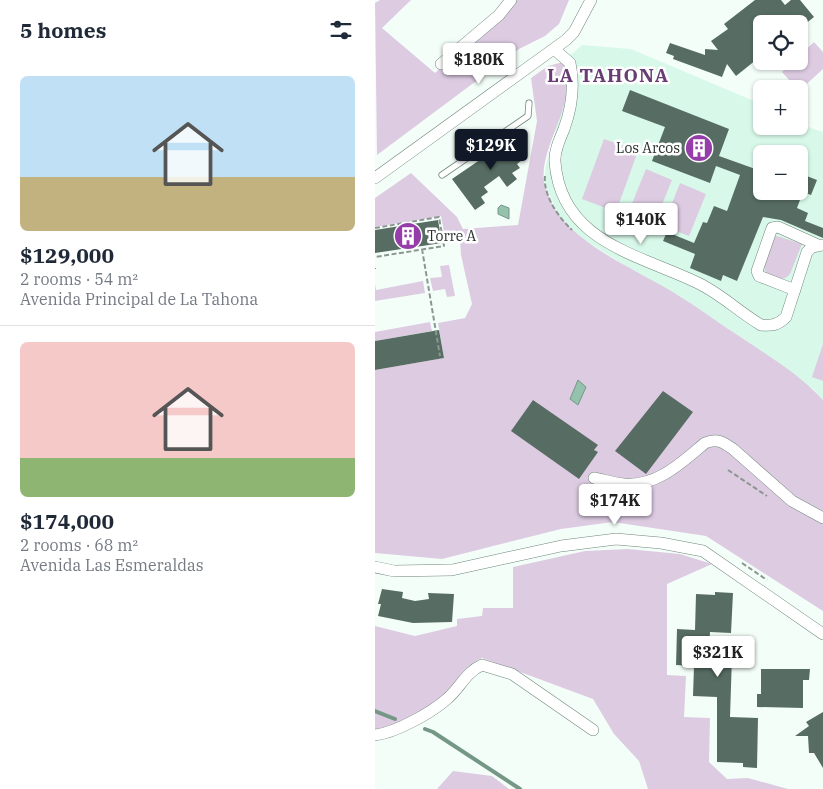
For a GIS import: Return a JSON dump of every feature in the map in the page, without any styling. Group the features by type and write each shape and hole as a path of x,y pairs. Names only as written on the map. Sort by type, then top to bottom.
{"street":[{"path":"441,64 499,15 511,0"},
{"path":"375,178 554,49 574,32 591,0"},
{"path":"554,49 570,63 572,74 571,106 554,158 559,191 574,217 587,229 620,250 699,283 761,325 771,326 780,323 786,317 807,252 820,245"},
{"path":"795,290 759,276 757,271 772,228 778,227 820,245"},
{"path":"594,478 625,484 644,483 664,475 713,440 722,442 733,449 792,501 823,518"},
{"path":"375,567 394,571 452,570 561,546 616,539 661,543 703,551 823,634"},
{"path":"375,735 384,734 411,721 447,699 472,670 482,665 512,674 593,730"}],"lane":[{"path":"442,175 528,116 529,103"}],"path":[{"path":"375,228 439,217 444,246 375,256"},
{"path":"422,249 440,356"},
{"path":"737,560 768,581"}],"shaded area":[{"path":"380,0 411,0 382,28 435,73 514,0 569,0 559,24 545,36 519,49 377,155 375,3"},
{"path":"814,42 823,52 823,69 808,83 808,80 789,80 782,72 784,70 808,70 808,48"},
{"path":"582,45 631,49 753,101 753,135 808,135 808,127 823,132 823,400 813,389 776,361 678,295 653,283 583,239 561,220 544,183 546,165 556,130 563,62"},
{"path":"563,62 567,78 567,93 547,153 544,168 545,188 560,216 588,242 693,305 805,382 823,400 823,611 706,536 613,522 561,529 442,559 375,553 375,370 444,358 438,323 465,318 472,304 461,255 460,239 446,242 441,216 375,227 375,198 411,173 457,217 463,229 518,225 537,121 531,78 548,66"},
{"path":"604,139 638,151 616,212 582,199"},
{"path":"646,169 672,180 655,222 629,211"},
{"path":"680,183 706,194 689,236 663,226"},
{"path":"501,205 509,208 509,219 498,214 498,208"},
{"path":"777,236 802,244 790,274 781,279 766,273 763,265 773,237"},
{"path":"449,265 455,296 447,297 445,289 433,291 430,278 442,277 440,266"},
{"path":"423,281 425,293 375,301 375,284 376,290"},
{"path":"430,322 432,331 375,341 375,332"},
{"path":"823,344 823,381 812,377"},
{"path":"578,380 586,387 578,405 570,399"},
{"path":"628,549 680,554 712,564 667,584 667,675 686,676 684,717 710,718 709,762 727,779 748,778 788,789 648,789 639,761 614,734 593,699 482,658 469,666 444,695 430,705 401,721 375,730 375,626 415,636 457,626 457,619 482,616 483,608 513,608 513,567 585,551"},
{"path":"453,771 492,776 509,789 437,789"}],"building":[{"path":"755,0 781,0 785,5 791,0 800,0 814,17 808,22 808,15 753,15 753,62 736,76 727,64 722,77 673,59 674,56 666,53 670,43 705,55 705,49 718,50 711,41 728,29 724,24"},
{"path":"630,90 729,129 719,156 753,168 753,200 800,200 797,208 808,213 805,221 823,228 823,238 781,220 763,217 737,281 723,275 721,281 690,268 695,254 663,241 667,232 694,243 703,222 707,223 714,206 727,211 740,175 716,166 710,183 652,161 665,127 622,111"},
{"path":"519,133 526,143 523,145 525,149 518,154 522,160 517,164 520,168 512,173 517,179 507,187 499,176 484,187 488,192 481,197 485,203 475,210 452,179"},
{"path":"808,176 817,180 811,195 808,194"},
{"name":"Torre A","path":"438,220 442,243 375,253 375,230"},
{"path":"439,330 444,358 375,370 375,341"},
{"path":"663,391 693,412 646,474 615,451"},
{"path":"533,400 598,445 594,450 598,452 579,479 511,431"},
{"path":"382,589 403,592 402,598 415,601 429,599 428,593 454,594 452,622 413,623 378,616 381,604 378,604"},
{"path":"715,592 733,593 731,633 710,632 709,656 732,656 730,717 758,718 757,768 743,767 743,763 717,762 717,697 693,696 694,666 676,665 677,629 695,630 696,594 715,595"},
{"path":"761,669 810,669 809,680 803,680 803,708 757,707 757,694 761,694"},
{"path":"823,712 823,768 814,753 809,753 808,736 795,736 809,726 806,722"}],"waterway":[{"path":"375,711 395,719"},
{"path":"425,729 433,732 520,789"}],"place":[{"name":"Los Arcos","path":"699,148"},
{"name":"Torre A","path":"408,236"}],"district":[{"name":"LA TAHONA","path":"608,75"}]}
